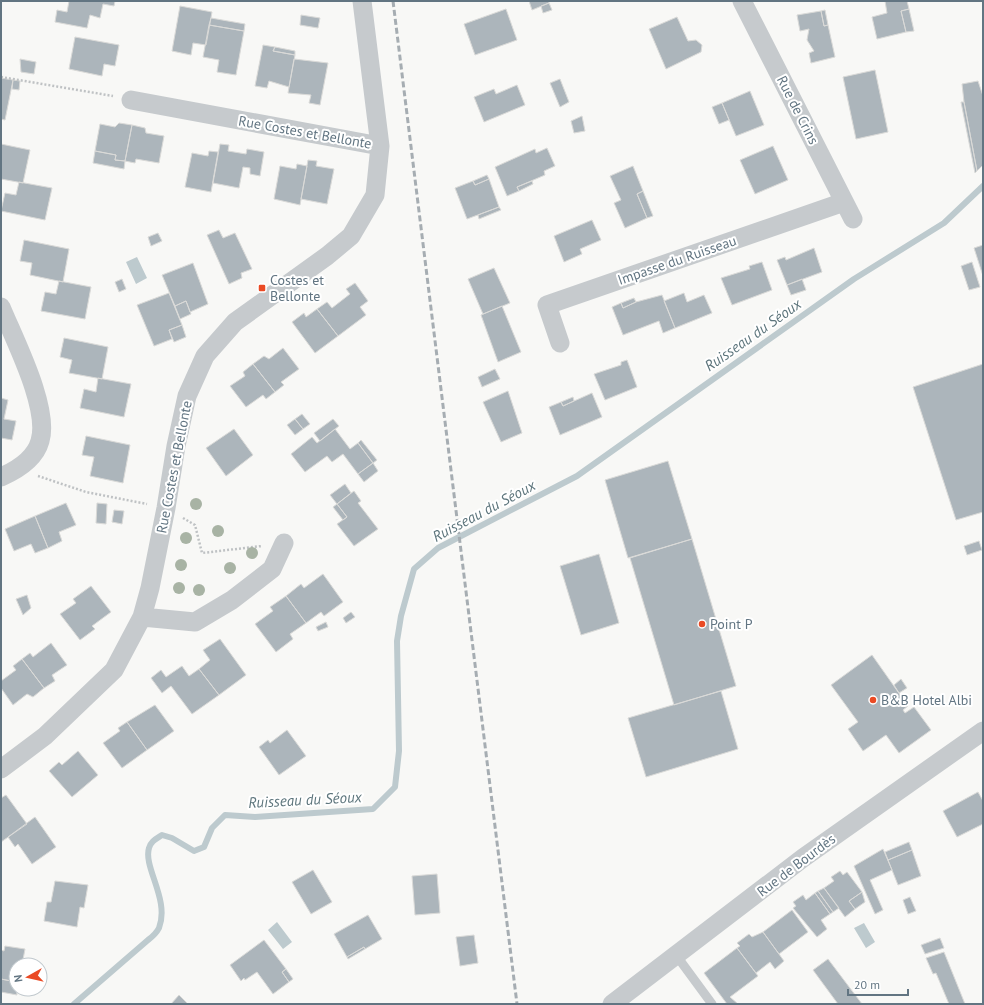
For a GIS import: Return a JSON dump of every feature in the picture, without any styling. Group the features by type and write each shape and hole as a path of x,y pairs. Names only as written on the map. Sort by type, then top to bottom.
{"street":[{"path":"362,1 380,146"},
{"name":"Rue de Crins","path":"742,1 853,219"},
{"name":"Rue Costes et Bellonte","path":"1,769 45,736 114,670 142,617 150,588 166,508 176,446 187,396 205,356 234,322 328,256 351,236 375,195 380,146 131,100"},
{"name":"Impasse du Ruisseau","path":"560,342 547,305 844,202"},
{"path":"1,307 37,396 41,418 40,441 32,456 23,464 1,477"},
{"path":"142,617 195,622 232,600 272,569 284,543"},
{"name":"Rue de Bourdès","path":"612,1004 803,858 983,731"}],"lane":[{"path":"676,955 712,1004"}],"path":[{"path":"1,77 131,100"},
{"path":"23,464 41,478 86,492 166,508 195,525 202,553 284,543"}],"shaded area":[{"path":"137,257 147,278 136,284 126,262"},
{"path":"277,922 292,942 283,949 268,930"},
{"path":"864,923 875,942 866,948 854,928"}],"building":[{"path":"69,1 115,1 114,6 103,4 100,18 90,15 87,28 55,22 57,10 67,12"},
{"path":"529,1 549,1 549,3 532,10"},
{"path":"885,1 907,1 909,9 901,11 906,32 877,39 872,17 887,13"},
{"path":"549,3 552,10 543,13 541,6"},
{"path":"180,6 212,12 206,45 193,43 191,55 172,51"},
{"path":"506,9 517,40 475,55 464,24"},
{"path":"909,9 914,31 906,32 901,11"},
{"path":"825,10 828,25 824,26 821,11"},
{"path":"821,11 824,26 828,25 835,57 811,63 809,53 814,51 807,40 809,29 800,31 797,15"},
{"path":"301,15 320,18 318,28 300,25"},
{"path":"677,17 688,41 696,40 702,45 701,52 666,69 649,29"},
{"path":"211,18 245,24 244,31 209,25"},
{"path":"209,25 244,31 236,75 217,72 219,60 203,57"},
{"path":"75,37 119,45 115,66 104,64 102,76 69,69"},
{"path":"263,45 275,47 273,51 295,55 289,87 269,81 267,88 255,86"},
{"path":"275,47 295,51 295,55 273,51"},
{"path":"20,59 36,62 34,74 21,72"},
{"path":"294,59 328,63 320,105 309,103 311,95 288,93"},
{"path":"875,70 888,132 856,139 843,77"},
{"path":"1,78 13,80 5,120 1,119"},
{"path":"560,79 569,102 560,107 550,83"},
{"path":"13,80 20,81 19,90 12,89"},
{"path":"978,81 983,96 983,165 977,171 962,84"},
{"path":"517,85 525,105 484,122 474,97 494,89 496,94"},
{"path":"750,91 764,125 736,136 722,103"},
{"path":"961,102 964,102 977,171 975,173"},
{"path":"722,103 729,120 719,124 712,107"},
{"path":"582,116 585,131 574,133 571,121"},
{"path":"119,123 132,125 125,161 115,160 116,155 95,151 100,124 115,127"},
{"path":"132,125 145,128 146,133 164,136 159,163 136,159 135,163 125,161"},
{"path":"1,144 30,150 23,183 1,179"},
{"path":"220,144 229,145 228,151 246,154 247,149 264,152 260,176 250,174 250,168 243,167 239,188 213,183"},
{"path":"773,146 788,180 755,194 740,160"},
{"path":"547,148 555,166 544,171 545,175 517,187 519,191 507,196 495,167 535,149 536,153"},
{"path":"95,151 116,155 115,160 125,161 124,169 93,163"},
{"path":"209,151 218,152 211,192 185,187 192,153 208,156"},
{"path":"308,160 317,161 316,166 334,169 327,204 301,199"},
{"path":"297,164 307,166 300,205 274,199 280,166 296,169"},
{"path":"633,166 643,191 637,194 647,218 625,228 614,203 621,200 610,176"},
{"path":"487,175 489,179 475,185 473,181"},
{"path":"489,179 499,207 467,219 455,188 473,181 475,185"},
{"path":"532,181 533,184 519,191 517,187"},
{"path":"19,182 52,188 45,220 1,211 5,193 16,195"},
{"path":"643,191 653,216 647,218 637,194"},
{"path":"499,207 501,210 479,219 478,215"},
{"path":"592,220 601,240 580,249 582,254 564,262 554,236"},
{"path":"219,230 223,238 235,233 252,269 241,273 242,278 229,284 207,235"},
{"path":"158,233 162,241 151,246 148,237"},
{"path":"24,240 69,249 63,282 30,275 32,263 20,261"},
{"path":"983,245 983,276 974,248"},
{"path":"814,248 822,272 787,285 777,260 785,257 786,260"},
{"path":"762,262 772,290 732,305 721,278 750,269 749,266"},
{"path":"972,262 980,287 969,290 961,266"},
{"path":"193,263 208,304 190,312 186,301 175,306 162,275"},
{"path":"494,268 510,303 483,314 468,279"},
{"path":"122,279 126,289 119,292 115,282"},
{"path":"802,279 806,290 791,295 787,285"},
{"path":"59,281 91,287 85,319 41,311 45,292 56,294"},
{"path":"355,283 368,301 360,307 366,315 338,336 317,309 327,302 332,308 350,294 346,289"},
{"path":"169,293 182,325 169,330 172,339 154,346 137,305"},
{"path":"684,293 687,302 704,295 712,313 675,328 664,301"},
{"path":"662,295 675,328 663,333 659,321 623,335 612,307 621,303 623,308 636,302"},
{"path":"634,298 636,302 623,308 621,303"},
{"path":"186,301 191,314 180,319 175,306"},
{"path":"502,306 521,352 498,362 481,315"},
{"path":"317,309 338,336 315,353 292,322 304,313 306,317"},
{"path":"182,325 186,337 174,342 169,330"},
{"path":"64,338 108,347 102,379 69,373 72,360 60,357"},
{"path":"283,348 299,369 281,382 284,385 275,392 253,364 264,356 269,359"},
{"path":"627,360 637,387 605,400 594,374 621,365 621,362"},
{"path":"253,364 275,392 266,399 263,395 246,407 230,386 245,376 243,372"},
{"path":"983,364 983,512 956,520 913,387"},
{"path":"495,369 500,379 482,387 478,377"},
{"path":"98,378 131,384 124,417 80,408 84,389 96,392"},
{"path":"508,391 522,433 501,442 483,402"},
{"path":"592,393 602,417 560,435 549,407 561,402 563,406"},
{"path":"573,397 574,401 563,406 561,402"},
{"path":"1,398 8,400 4,419 16,421 12,440 1,438"},
{"path":"302,414 310,424 303,429 295,419"},
{"path":"295,419 303,429 295,435 287,425"},
{"path":"333,419 339,426 320,441 314,433"},
{"path":"234,429 253,455 226,476 206,448"},
{"path":"335,429 350,449 358,443 373,463 358,474 343,454 332,462 327,456 305,472 291,454 312,437 317,443"},
{"path":"86,436 130,445 123,483 90,476 94,457 82,455"},
{"path":"361,440 377,460 373,463 358,443"},
{"path":"668,461 692,539 628,558 605,480"},
{"path":"373,463 378,471 364,482 358,474"},
{"path":"345,484 351,493 337,504 330,495"},
{"path":"354,491 361,501 358,503 378,529 354,546 337,524 347,517 337,504"},
{"path":"66,503 76,525 59,532 62,541 48,548 35,516"},
{"path":"97,503 107,504 106,524 96,523"},
{"path":"337,504 347,517 343,520 333,507"},
{"path":"114,510 124,511 122,524 112,522"},
{"path":"35,516 48,548 35,553 31,544 14,551 5,529"},
{"path":"692,539 736,686 674,705 630,558"},
{"path":"979,541 982,550 967,555 964,546"},
{"path":"599,554 619,623 581,635 560,566"},
{"path":"323,574 343,602 324,616 321,612 306,623 286,596 301,584 304,588"},
{"path":"91,586 111,612 92,626 95,629 80,640 60,614 76,603 73,599"},
{"path":"27,595 31,608 23,615 16,599"},
{"path":"286,596 306,623 290,634 293,639 276,652 255,624 273,611 270,607"},
{"path":"351,612 355,617 346,623 343,618"},
{"path":"326,622 328,627 318,631 316,627"},
{"path":"220,639 246,675 219,695 199,669 210,660 203,650"},
{"path":"51,643 67,665 52,675 55,681 44,688 22,659 30,653 33,657"},
{"name":"B&B Hotel Albi","path":"872,655 908,706 903,710 905,713 914,707 931,730 899,753 886,735 863,751 848,729 858,722 831,685"},
{"path":"22,659 44,688 33,697 27,694 13,705 1,688 1,681 16,670 13,666"},
{"path":"182,666 189,676 199,669 219,695 192,714 171,686 162,693 151,678 161,670 166,677"},
{"path":"901,679 907,688 899,693 894,685"},
{"path":"721,691 738,749 646,777 628,718"},
{"path":"155,705 174,731 147,750 127,722"},
{"path":"127,722 147,750 122,768 103,743 120,731 118,728"},
{"path":"287,730 306,756 279,775 259,747 268,740 270,743"},
{"path":"78,751 98,775 72,797 49,771 59,762 62,765"},
{"path":"978,792 983,801 983,824 957,837 943,811"},
{"path":"6,795 27,824 1,842 1,798"},
{"path":"35,817 56,847 32,864 18,844 15,847 8,837"},
{"path":"909,842 912,850 888,860 885,852"},
{"path":"883,849 892,870 870,880 883,910 875,914 854,866"},
{"path":"912,850 921,876 898,885 888,860"},
{"path":"313,870 332,902 311,914 292,882"},
{"path":"840,871 843,875 847,872 862,892 849,901 855,909 845,917 824,888 834,881 831,877"},
{"path":"437,874 440,913 415,915 412,876"},
{"path":"55,881 88,885 84,908 80,907 77,927 44,921 47,902 51,902"},
{"path":"824,888 839,908 833,912 818,891"},
{"path":"818,891 833,912 830,914 815,893"},
{"path":"862,892 865,902 855,909 849,901"},
{"path":"815,893 830,914 821,920 827,929 817,937 793,908 796,906 793,902 803,895 806,900"},
{"path":"910,897 916,911 908,914 903,900"},
{"path":"792,910 808,932 779,954 763,932"},
{"path":"368,915 382,939 347,957 334,934"},
{"path":"763,932 784,961 775,969 770,962 756,973 737,948 740,946 737,943 749,934 752,937"},
{"path":"474,935 478,963 460,966 456,937"},
{"path":"940,938 944,948 925,954 921,945"},
{"path":"264,940 286,969 282,972 289,982 273,994 257,972 241,981 230,965"},
{"path":"5,946 25,949 24,957 8,957 8,980 1,979 1,950 4,951"},
{"path":"364,947 365,949 348,959 347,957"},
{"path":"737,948 758,976 730,997 738,1004 727,1004 704,973"},
{"path":"944,952 965,1004 949,1004 936,973 933,974 926,958"},
{"path":"828,959 862,1004 838,1004 813,970"},
{"path":"286,969 293,979 289,982 282,972"},
{"path":"1,979 8,980 8,993 1,992"},
{"path":"179,995 188,1004 171,1004"}],"waterway":[{"name":"Ruisseau du Séoux","path":"74,1004 156,933 159,928 161,906 148,856 149,848 152,842 156,839 162,835 172,838 194,851 204,847 212,828 225,815 255,817 373,809 395,787 399,751 397,641 401,616 414,569 438,548 577,476 854,279 944,223 983,186"}],"railway":[{"path":"393,1 517,1004"}],"place":[{"name":"Costes et Bellonte","path":"262,288"},
{"name":"Point P","path":"702,624"},
{"name":"B&B Hotel Albi","path":"873,700"}]}
